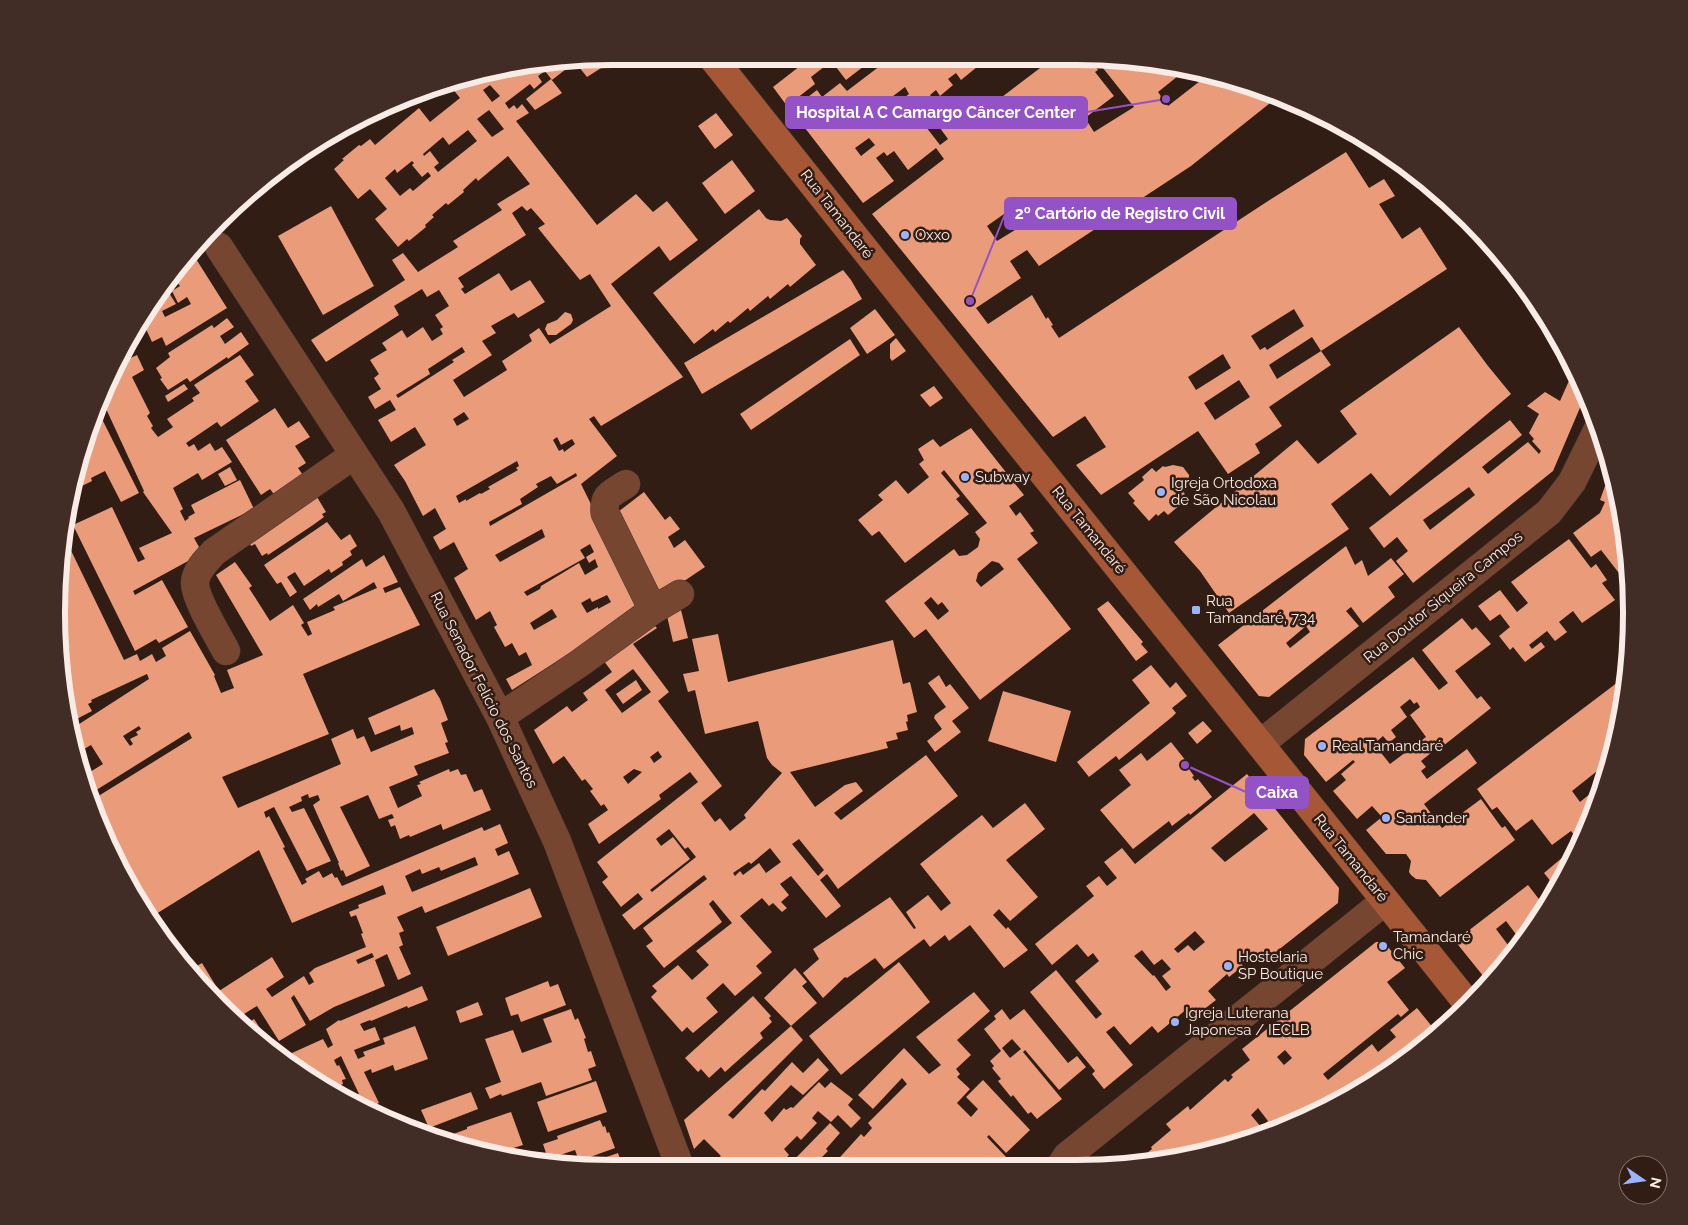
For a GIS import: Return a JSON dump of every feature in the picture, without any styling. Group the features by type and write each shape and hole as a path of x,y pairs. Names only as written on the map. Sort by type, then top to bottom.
{"street":[{"name":"Rua Tamandaré","path":"719,65 1464,999"},
{"name":"Rua Senador Felício dos Santos","path":"219,247 391,511 500,716 557,840 677,1160"},
{"name":"Rua Doutor Siqueira Campos","path":"1260,744 1549,512 1572,482 1594,437"},
{"path":"226,651 197,596 195,582 200,568 214,552 354,455"},
{"path":"626,484 606,498 604,503 605,513 653,610"},
{"path":"500,716 580,663 653,610 680,594"},
{"path":"1064,1160 1385,900"}],"building":[{"path":"606,65 587,77 578,66"},
{"path":"826,65 811,77 815,84 787,106 773,87 800,66"},
{"path":"839,65 865,65 846,80 836,67"},
{"path":"881,65 979,65 961,80 956,73 948,79 953,85 940,96 936,90 930,95 934,100 919,111 914,103 907,108 909,111 899,118 903,124 916,114 940,145 948,139 937,124 962,105 973,119 1044,65 1094,66 1098,70 1095,72 1114,96 1085,118 1094,132 1134,107 1101,66 1179,75 1158,92 1168,106 1201,80 1251,94 1272,102 1191,166 1039,266 1027,250 1010,261 1021,278 976,308 988,324 1032,295 1046,319 1048,317 1053,325 1051,326 1059,338 1346,152 1369,188 1384,179 1395,196 1379,204 1402,239 1420,227 1447,269 1321,351 1331,365 1269,407 1282,426 1255,444 1260,453 1228,474 1198,431 1101,495 1076,465 1106,447 1085,416 1053,437 872,214 944,159 936,148 908,170 894,151 887,156 884,152 876,158 894,181 863,203 791,110 817,90 822,97 840,83 847,91","holes":["905,87 909,94 872,122 868,115","869,138 875,145 861,156 855,148","1004,214 1015,230 997,241 987,226","1294,309 1304,326 1267,350 1265,347 1260,350 1251,336","1312,337 1321,351 1277,379 1269,365","1223,354 1231,368 1196,390 1188,377","1239,380 1250,397 1215,420 1204,403"]},
{"path":"569,67 552,80 545,71 538,76 542,82 534,89 530,84 505,103 509,109 514,105 517,109 522,104 529,113 516,121 597,225 636,194 653,212 667,201 698,240 670,261 659,246 611,284 683,377 601,426 594,416 589,419 617,456 581,484 642,607 512,690 506,679 532,665 526,652 519,656 512,643 505,647 494,627 497,625 490,611 476,620 454,578 468,569 454,542 440,550 433,537 446,529 435,508 423,516 405,481 394,465 426,445 415,427 391,442 378,420 396,410 390,400 375,409 368,397 381,389 374,378 379,374 370,360 387,350 382,343 402,330 407,338 423,327 432,341 443,334 440,329 443,327 435,315 449,306 439,290 427,297 422,289 394,306 399,315 326,362 311,340 405,280 392,260 403,253 418,272 458,247 453,241 502,210 497,204 530,184 508,156 478,181 476,178 463,190 464,192 448,205 446,203 432,215 434,217 425,225 426,227 409,241 407,239 398,247 375,219 387,209 370,189 358,199 334,169 344,160 342,159 359,145 361,146 370,139 375,145 419,108 430,122 460,98 453,89 506,76","holes":["490,85 500,96 492,102 483,90","489,110 504,129 492,137 477,119","468,130 477,141 438,172 434,167 439,163 430,151 424,156 423,154 443,137 449,145","412,161 414,163 412,165 422,177 428,172 431,176 413,191 410,188 400,196 385,178 395,169 397,173","522,206 527,211 531,208 545,224 538,228 580,280 590,274 611,306 550,344 539,328 529,335 532,341 502,361 507,370 464,397 453,380 492,355 482,341 496,333 491,326 514,313 518,318 545,302 530,280 511,291 499,273 465,294 461,289 464,287 458,278 526,235 512,213","462,347 465,352 452,360 454,362 398,398 396,395 430,374 428,369","464,412 469,419 457,426 453,419","557,437 561,445 572,439 575,444 564,452 563,449 559,451 553,440","517,461 519,466 516,468 518,470 488,487 490,489 459,503 456,496","576,473 577,476 490,526 489,522 522,504 520,499 538,487 536,484 551,476 557,484","542,529 545,537 500,562 495,555","590,544 594,552 586,557 589,563 595,559 598,567 585,575 579,563 527,596 524,592 585,558 580,550","607,595 611,602 587,613 581,603 590,598 592,602","552,609 557,617 534,630 530,623"]},
{"path":"551,79 562,93 535,110 526,99"},
{"path":"716,113 733,135 715,149 698,126"},
{"path":"732,160 755,191 725,214 702,183"},
{"path":"331,206 374,286 323,315 278,236"},
{"path":"759,209 770,220 781,221 787,218 802,236 800,244 816,265 790,287 788,284 770,299 768,296 750,311 748,308 730,323 728,321 715,332 713,329 694,344 653,293"},
{"path":"196,258 227,308 166,346 162,337 152,342 146,329 143,330 169,292 176,304 162,311 165,317 191,304 187,297 178,303 172,291 180,286 176,281"},
{"path":"843,270 862,299 702,394 684,363"},
{"path":"1503,271 1512,281 1501,273"},
{"path":"875,309 895,335 867,354 850,328"},
{"path":"565,312 571,314 573,320 571,324 556,335 548,335 545,329 547,324 557,320"},
{"path":"227,318 234,327 220,336 225,344 241,332 249,344 190,382 187,378 168,390 160,379 162,378 156,368 170,357 168,353 212,325 214,328"},
{"path":"1459,327 1511,394 1390,496 1371,473 1331,504 1349,529 1229,613 1200,571 1174,542 1297,440 1318,464 1357,434 1340,411"},
{"path":"896,338 906,351 892,361 890,358 890,344"},
{"path":"850,339 860,355 751,430 740,414"},
{"path":"137,355 144,370 132,377 150,413 147,416 153,426 151,428 158,437 173,427 167,419 194,401 192,398 200,393 194,385 240,355 254,375 245,381 259,401 221,427 217,422 186,443 189,447 194,444 198,451 210,443 215,451 222,447 232,462 202,480 198,473 173,488 183,509 180,511 185,521 195,513 191,505 240,480 254,509 194,538 199,547 190,560 133,591 135,595 162,580 188,627 159,643 156,639 135,651 73,525 112,507 138,562 145,559 139,548 172,533 144,491 105,407 127,360"},
{"path":"1570,378 1581,404 1553,471 1413,583 1396,561 1408,551 1397,537 1384,548 1369,528 1510,420 1522,435 1482,467 1488,474 1528,442 1539,454 1541,451 1532,441 1534,439 1529,433 1539,414 1527,406 1545,392 1560,401","holes":["1469,487 1475,495 1430,530 1423,520"]},
{"path":"184,384 188,389 168,402 165,396"},
{"path":"934,386 943,398 930,407 920,395"},
{"path":"275,408 288,428 299,421 310,437 295,446 306,463 298,468 305,478 276,497 270,489 261,495 226,440"},
{"path":"101,418 139,493 121,502 105,471 91,478 92,481 80,487"},
{"path":"971,428 1024,495 1009,506 1016,516 1020,512 1034,531 1030,533 1038,543 1017,559 1071,629 980,700 926,629 914,638 885,601 954,549 959,556 967,555 978,547 980,539 975,532 987,523 944,470 941,473 960,496 956,499 969,514 905,563 879,531 872,536 858,520 883,500 878,495 896,480 908,494 929,477 919,464 924,460 918,449 933,439 940,447","holes":["992,561 999,563 1004,569 981,587 976,581 978,573","931,597 938,605 942,602 949,611 938,620 924,603"]},
{"path":"1163,466 1183,467 1189,475 1189,485 1183,492 1185,494 1177,501 1180,505 1168,515 1164,511 1158,516 1156,514 1149,521 1133,503 1135,501 1128,493 1144,480 1142,477 1152,468 1156,472"},
{"path":"230,467 237,480 225,486 218,474"},
{"path":"1605,486 1608,487 1612,506 1622,577 1601,550 1591,557 1573,533 1600,513 1605,502 1600,500"},
{"path":"644,492 665,520 670,516 680,529 668,537 674,548 685,540 705,567 656,600 614,515"},
{"path":"317,497 326,512 322,514 324,517 268,555 267,553 262,556 255,544 251,546 249,542"},
{"path":"327,522 341,540 350,534 357,546 350,551 352,555 342,562 343,565 331,573 329,569 304,586 295,572 287,577 297,592 290,597 281,582 277,584 264,565"},
{"path":"1569,539 1591,568 1596,564 1607,580 1602,583 1615,600 1582,623 1573,611 1559,622 1567,632 1555,641 1547,631 1529,645 1532,649 1541,642 1545,647 1525,662 1513,647 1510,650 1499,636 1510,627 1500,614 1490,621 1478,606 1500,590 1517,612 1528,603 1511,582"},
{"path":"1346,546 1355,565 1362,560 1368,576 1391,558 1404,574 1388,587 1395,597 1363,623 1351,607 1346,611 1359,626 1269,697 1259,696 1218,645","holes":["1306,626 1310,632 1290,648 1286,643"]},
{"path":"69,547 124,660 137,654 140,661 152,654 156,662 166,656 162,648 190,631 215,675 221,693 234,688 227,670 263,655 216,575 235,562 252,586 249,588 270,621 293,605 304,623 301,625 308,636 312,634 307,622 335,610 333,607 377,588 374,582 343,601 339,594 318,607 317,604 310,610 303,599 362,559 366,567 384,555 398,582 383,588 385,593 400,587 420,625 303,674 329,734 222,777 238,808 341,764 331,739 353,729 357,739 364,736 371,752 414,734 412,727 401,731 400,725 375,735 368,718 434,689 448,720 441,723 448,742 445,743 449,753 414,766 418,775 389,787 398,808 422,796 417,785 421,784 419,782 449,769 450,772 458,769 461,775 466,774 474,792 482,789 491,810 443,830 441,824 410,837 409,835 400,839 395,825 391,827 388,820 394,818 392,814 379,819 368,795 340,807 370,866 346,877 343,870 341,871 313,805 320,800 318,795 309,798 308,794 301,797 302,801 289,807 292,812 304,808 331,861 307,871 274,807 264,812 266,818 269,816 302,885 307,882 305,879 319,871 323,878 332,873 335,878 337,877 342,886 482,827 484,831 500,824 508,843 495,849 498,856 509,851 519,874 425,913 422,906 397,917 404,931 399,933 403,945 399,947 411,974 398,980 387,954 375,960 385,986 334,1007 310,1021 294,995 291,998 306,1025 279,1041 257,1006 242,1015 225,1000 196,967 202,963 219,991 272,957 284,977 266,989 272,997 304,976 309,985 314,982 309,973 315,968 366,947 356,915 351,917 349,912 359,908 358,905 386,894 383,885 292,923 259,850 155,914 121,855 97,797 192,738 189,732 95,791 89,770 90,772 103,764 91,745 83,750 77,725 149,679 147,674 91,700 92,702 88,704 92,711 76,719 70,684 65,612","holes":["139,726 141,729 136,732 138,735 130,739 133,744 130,746 123,736","475,857 478,865 412,892 405,876 420,869 422,874 439,867 441,871","372,953 374,957 358,964 356,960"]},
{"path":"1108,601 1143,642 1141,644 1148,652 1136,661 1097,609"},
{"path":"680,606 688,638 673,642 667,616"},
{"path":"1462,618 1472,630 1476,627 1491,644 1455,671 1477,699 1481,696 1491,708 1421,761 1426,767 1421,771 1427,779 1467,749 1477,763 1424,804 1442,828 1481,799 1502,828 1505,826 1515,840 1440,897 1426,880 1416,879 1411,875 1409,872 1411,861 1406,854 1386,854 1366,830 1382,817 1372,806 1357,819 1333,791 1346,780 1341,774 1355,762 1353,760 1326,782 1304,755 1305,739 1413,657 1439,690 1448,683 1422,650","holes":["1410,699 1414,704 1417,702 1420,707 1410,715 1426,737 1390,764 1374,744 1383,736 1389,743 1396,737 1391,730 1407,717 1400,707"]},
{"path":"654,625 657,628 633,644 669,692 658,701 722,786 701,803 715,822 720,818 730,831 746,818 744,815 782,773 767,758 758,721 705,734 695,690 688,692 683,674 699,671 692,639 718,634 728,682 893,640 903,684 910,682 917,712 907,715 908,730 896,733 898,739 886,742 888,748 790,772 815,807 845,785 856,782 863,791 834,813 841,820 926,755 958,796 838,889 827,874 820,880 841,906 826,918 791,876 780,884 789,895 781,902 787,908 782,912 773,903 769,906 762,898 740,916 772,952 756,966 762,973 735,996 723,983 706,998 718,1012 693,1033 687,1027 682,1032 651,997 657,991 652,986 678,965 692,980 709,965 696,951 732,923 713,900 709,904 722,922 664,968 646,946 653,941 643,928 707,879 704,875 634,930 622,915 643,899 638,893 621,907 602,882 608,877 597,862 698,782 690,772 659,795 661,799 599,844 588,824 608,810 604,804 601,806 590,791 593,789 585,779 582,781 564,756 553,764 534,730 567,706 572,712 588,700 583,693 612,672 598,653","holes":["633,669 651,692 622,713 605,690","658,751 662,757 654,763 650,757","634,769 642,772 628,784 623,777","669,829 685,849 688,847 696,857 652,892 650,890 690,859 673,837 661,846 656,839","799,839 824,870 818,876 792,844","770,848 781,862 766,873 759,863 743,875 740,871 735,876 733,873 749,862 751,864"]},
{"path":"1151,665 1170,688 1176,682 1187,696 1172,708 1176,713 1172,717 1119,760 1116,756 1089,777 1077,762 1150,703 1132,680"},
{"path":"939,675 946,687 950,684 969,708 952,721 961,732 935,752 927,741 942,729 934,718 935,715 946,707 928,683"},
{"path":"636,680 642,690 623,704 616,694"},
{"path":"1618,682 1612,719 1600,769 1572,791 1580,802 1593,792 1575,836 1571,831 1552,845 1532,819 1516,831 1497,807 1492,810 1477,789"},
{"path":"1003,691 1071,711 1056,762 988,741"},
{"path":"1203,721 1212,731 1197,744 1188,733"},
{"path":"1171,742 1186,761 1184,762 1194,776 1192,777 1195,781 1198,779 1212,797 1190,815 1189,813 1172,826 1169,821 1133,849 1100,810 1131,785 1119,770 1141,753 1147,761"},
{"path":"1247,774 1339,888 1338,903 1268,958 1264,953 1255,960 1251,955 1241,963 1243,966 1229,977 1227,974 1208,991 1216,1000 1194,1017 1188,1008 1158,1033 1152,1026 1130,1045 1114,1026 1106,1032 1133,1065 1104,1089 1092,1074 1095,1071 1030,992 1056,970 1096,1019 1102,1014 1075,981 1099,961 1093,953 1088,957 1077,944 1052,965 1035,944 1094,896 1086,886 1099,876 1107,886 1117,878 1104,862 1122,848 1135,864","holes":["1254,813 1268,829 1225,862 1211,848","1195,931 1205,942 1194,951 1188,945 1178,953 1174,949","1142,950 1154,965 1162,959 1171,969 1162,976 1171,987 1166,991 1154,975 1134,956"]},
{"path":"1025,803 1045,829 1006,860 1038,897 1010,921 999,909 993,915 1006,929 1008,927 1028,950 1004,968 970,925 949,941 945,935 930,947 924,939 884,969 875,958 847,978 845,977 823,998 803,973 819,959 813,949 890,897 914,929 916,928 906,912 928,895 941,911 951,903 920,864 982,815 993,828"},
{"path":"1563,857 1565,859 1552,883 1544,873"},
{"path":"1528,885 1541,901 1517,936 1506,921 1496,929 1509,947 1484,977 1455,941"},
{"path":"530,888 542,917 448,956 436,927"},
{"path":"1376,942 1384,942 1405,968 1387,982 1409,1010 1401,1017 1398,1014 1323,1074 1328,1080 1372,1044 1378,1052 1396,1037 1390,1030 1417,1008 1432,1027 1380,1068 1318,1104 1285,1118 1251,1131 1217,1141 1148,1155 1147,1153 1152,1149 1151,1147 1171,1130 1166,1124 1188,1106 1190,1110 1225,1079 1228,1082 1233,1077 1231,1075 1250,1060 1242,1049","holes":["1285,1050 1292,1058 1284,1065 1277,1057","1258,1108 1268,1121 1261,1127 1251,1115"]},
{"path":"899,962 930,1002 841,1075 809,1036"},
{"path":"795,968 807,982 802,986 817,1003 791,1026 764,998"},
{"path":"548,981 550,987 558,984 566,1005 521,1022 518,1014 511,1016 505,998"},
{"path":"422,986 428,1000 360,1024 364,1031 375,1027 380,1040 354,1050 358,1059 365,1056 363,1052 385,1044 383,1038 415,1026 428,1059 395,1071 393,1065 372,1073 371,1069 364,1072 379,1103 374,1106 370,1104 355,1096 359,1094 341,1056 334,1060 337,1066 339,1065 346,1079 342,1080 343,1084 338,1086 294,1058 292,1053 323,1039 328,1048 333,1045 326,1029 340,1021"},
{"path":"974,992 990,1011 957,1040 971,1055 956,1069 960,1074 957,1077 970,1089 957,1103 971,1117 978,1109 966,1097 983,1080 1030,1130 1006,1153 989,1135 987,1137 1007,1160 837,1160 861,1134 864,1137 872,1128 868,1123 907,1084 902,1078 873,1109 858,1095 904,1048 929,1074 941,1065 916,1037"},
{"path":"753,996 771,1016 769,1018 772,1022 760,1033 763,1038 725,1072 721,1067 709,1078 701,1069 698,1072 685,1058"},
{"path":"478,1002 483,1015 460,1023 456,1011"},
{"path":"571,1009 575,1020 578,1018 586,1038 584,1039 588,1052 591,1051 596,1066 588,1069 592,1080 546,1096 541,1082 490,1099 485,1088 501,1082 485,1039 513,1030 522,1053 552,1042 543,1019"},
{"path":"1002,1009 1010,1020 1024,1009 1068,1063 1077,1056 1086,1067 1059,1090 1025,1050 1023,1052 1062,1099 1037,1119 1031,1112 1028,1114 1013,1095 1011,1097 998,1081 1001,1079 992,1068 994,1066 990,1061 1001,1051 984,1029 996,1019 994,1016","holes":["1012,1039 1021,1049 1010,1058 1002,1048"]},
{"path":"254,1019 264,1034 252,1024 250,1022"},
{"path":"791,1026 803,1040 728,1115 733,1119 762,1089 765,1091 792,1062 803,1073 818,1058 829,1070 803,1095 791,1085 764,1113 772,1122 784,1108 786,1110 791,1107 793,1108 819,1082 825,1088 831,1082 853,1099 848,1105 861,1118 851,1128 838,1115 831,1122 818,1111 812,1118 817,1123 801,1140 797,1136 784,1149 789,1155 784,1160 720,1160 718,1158 721,1156 704,1139 694,1149 684,1120"},
{"path":"596,1081 607,1112 548,1132 537,1102"},
{"path":"471,1092 478,1109 429,1128 421,1110"},
{"path":"511,1112 523,1145 509,1150 451,1135 467,1129 467,1127"},
{"path":"600,1120 603,1127 605,1126 607,1133 609,1132 615,1148 584,1159 578,1159 575,1150 555,1157 547,1156 543,1144 558,1139 557,1136"},
{"path":"830,1123 840,1133 826,1149 828,1151 819,1160 794,1160"},
{"path":"618,1153 620,1160 612,1160 599,1160"}],"place":[{"name":"Hospital A C Camargo Câncer Center","path":"1166,99"},
{"name":"Oxxo","path":"905,235"},
{"name":"2º Cartório de Registro Civil","path":"970,301"},
{"name":"Subway","path":"965,477"},
{"name":"Igreja Ortodoxa de São Nicolau","path":"1161,492"},
{"name":"Rua Tamandaré, 734","path":"1196,610"},
{"name":"Real Tamandaré","path":"1322,746"},
{"name":"Caixa","path":"1185,765"},
{"name":"Santander","path":"1386,818"},
{"name":"Tamandaré Chic","path":"1383,946"},
{"name":"Hostelaria SP Boutique","path":"1228,966"},
{"name":"Igreja Luterana Japonesa / IECLB","path":"1175,1022"}]}
